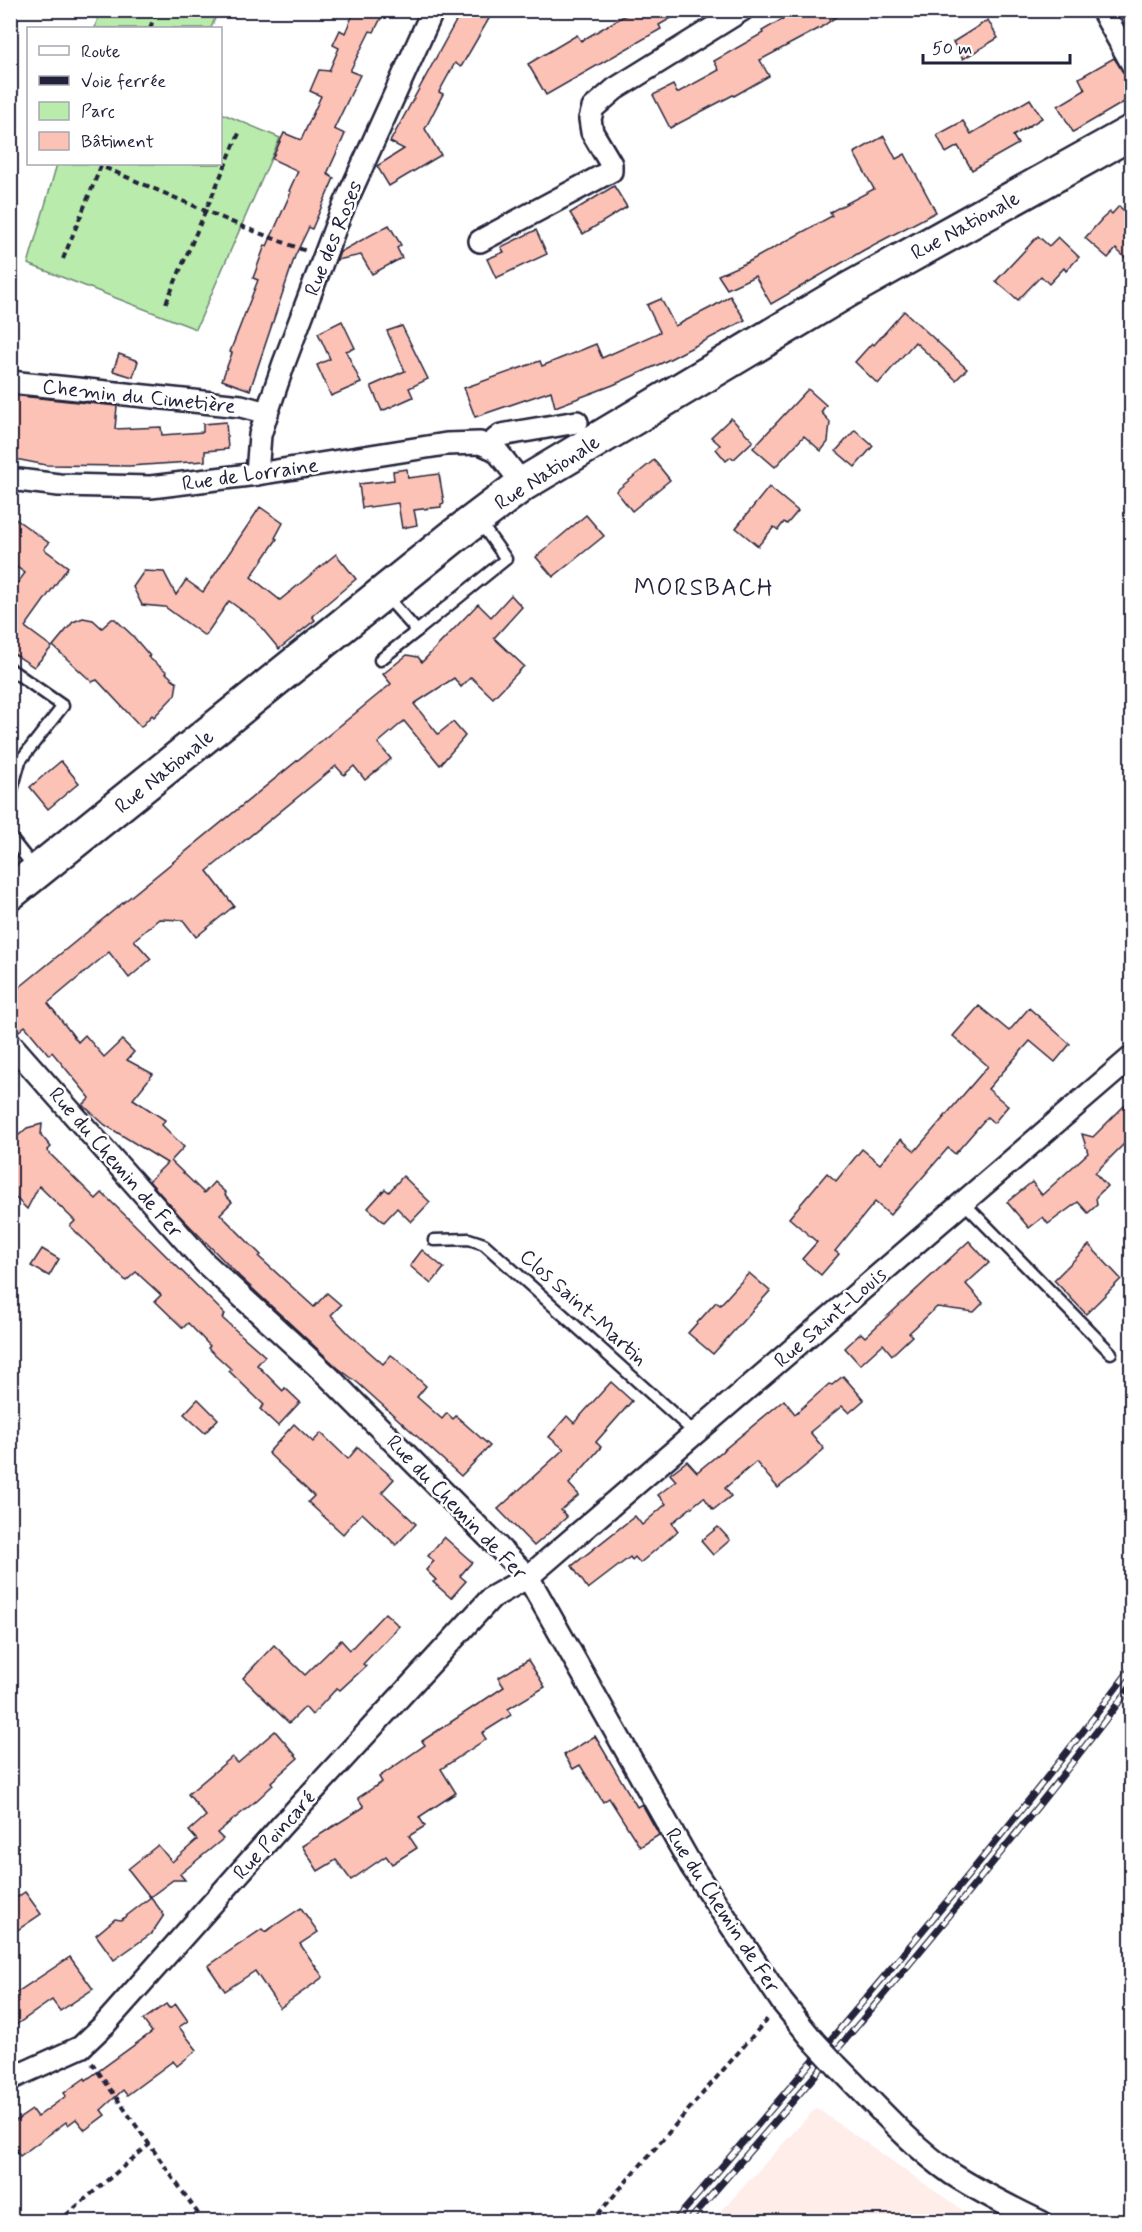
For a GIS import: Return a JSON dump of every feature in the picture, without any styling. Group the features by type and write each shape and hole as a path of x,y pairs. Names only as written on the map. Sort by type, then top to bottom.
{"main road":[{"name":"Rue Nationale","path":"19,889 384,593 523,484 848,290 1131,132"}],"street":[{"name":"Rue des Roses","path":"257,474 260,435 323,258 340,215 433,10"},
{"path":"480,241 611,171 611,164 592,132 590,119 593,108 615,89 742,10"},
{"path":"1102,10 1131,64"},
{"name":"Chemin du Cimetière","path":"10,382 241,406 267,413"},
{"path":"523,484 496,450 488,446 501,435 577,422"},
{"name":"Rue de Lorraine","path":"10,479 59,486 151,487 257,474 446,444 480,443 488,446"},
{"name":"Rue du Chemin de Fer","path":"10,1043 205,1263 329,1377 528,1577 692,1867 782,2002 812,2039 910,2140 944,2168 1007,2206 1041,2222"},
{"name":"Rue Saint-Louis","path":"528,1577 1131,1057"},
{"name":"Rue Poincaré","path":"10,2079 81,2047 491,1598 528,1577"}],"lane":[{"path":"380,660 506,559 478,519"},
{"path":"384,593 417,631"},
{"path":"10,669 63,706 20,760 10,797"},
{"path":"10,837 19,889"},
{"path":"963,1202 1111,1353"},
{"name":"Clos Saint-Martin","path":"434,1240 468,1239 484,1244 695,1433"}],"path":[{"path":"150,27 157,10"},
{"path":"166,303 240,131"},
{"path":"63,259 101,165"},
{"path":"103,165 205,211 323,258"},
{"path":"591,2222 782,2002"},
{"path":"81,2047 204,2222"},
{"path":"58,2222 150,2144"}],"shaded area":[{"path":"816,2108 978,2221 712,2221"}],"green space":[{"path":"100,10 218,11 211,27 95,27"},
{"path":"222,113 280,138 196,329 28,264 57,165 222,165"}],"building":[{"path":"355,10 366,10 381,18 374,32 370,31 350,71 360,75 334,129 345,134 327,174 334,178 312,229 309,227 295,256 250,390 222,380 232,353 230,352 258,280 253,278 265,245 267,246 298,171 272,159 284,133 301,140 321,96 310,91 319,70 329,71 339,48 333,45 340,30 345,33"},
{"path":"462,10 494,10 461,67 455,63 439,92 443,94 425,129 441,155 389,186 377,166 404,149 390,142"},
{"path":"634,10 685,10 659,25 661,29 546,95 528,64 577,35 581,41"},
{"path":"798,10 846,10 820,28 760,60 769,76 670,128 653,95 673,85 677,93 719,70 714,61"},
{"path":"988,20 998,38 963,59 953,42"},
{"path":"1114,58 1131,83 1131,98 1073,132 1058,106 1085,90 1079,78"},
{"path":"1030,99 1042,118 1013,136 1018,144 972,170 958,146 946,153 937,135 963,121 971,134"},
{"path":"884,136 896,159 905,154 936,212 864,250 771,304 755,276 727,289 718,275 748,262 832,216 830,212 874,189 854,153"},
{"path":"614,186 627,207 583,234 570,213"},
{"path":"1119,206 1131,218 1131,263 1116,249 1108,258 1085,238 1102,219 1110,212 1112,214"},
{"path":"389,225 401,245 397,248 402,258 372,274 361,255 337,260 340,252"},
{"path":"536,230 547,254 496,278 487,259 504,252 501,247"},
{"path":"1038,236 1049,246 1058,237 1079,257 1066,271 1064,268 1049,284 1041,276 1018,300 996,281"},
{"path":"730,296 745,320 662,363 555,407 551,391 475,417 464,388 540,361 542,366 596,344 602,358 660,332 647,305 661,299 675,326"},
{"path":"904,311 967,369 956,380 915,342 878,384 855,362 872,343 874,345"},
{"path":"342,321 355,348 346,351 361,383 331,396 317,365 330,359 318,333"},
{"path":"402,326 428,379 409,388 413,397 382,411 371,386 405,371 387,331"},
{"path":"119,354 138,361 133,377 113,371"},
{"path":"808,389 826,405 821,412 830,422 828,442 821,451 804,436 775,467 753,448"},
{"path":"10,395 117,406 115,429 161,427 162,435 203,432 203,424 226,422 228,449 205,451 205,461 129,466 46,465 10,458"},
{"path":"731,418 753,441 734,459 731,457 726,461 716,449 720,445 711,437"},
{"path":"855,430 873,446 855,467 836,451"},
{"path":"654,460 670,480 632,511 616,491"},
{"path":"407,469 408,478 439,474 444,503 441,507 414,510 417,525 402,528 398,503 362,508 359,484 394,480 393,471"},
{"path":"769,487 798,511 787,524 784,522 778,530 774,527 758,546 736,528"},
{"path":"260,507 283,523 275,538 277,539 251,577 280,600 336,554 356,579 312,616 315,620 279,649 255,620 229,601 205,636 165,607 142,605 133,587 144,571 164,572 176,595 186,580 203,592"},
{"path":"10,515 49,543 44,549 68,567 25,627 52,647 34,667 10,651 10,593 25,573 10,562"},
{"path":"586,515 604,536 553,577 536,557"},
{"path":"511,595 522,607 494,638 524,666 493,698 471,677 461,687 454,678 414,704 438,734 453,722 465,736 440,765 404,721 378,743 391,759 365,780 354,766 344,775 336,766 207,871 234,906 196,937 183,920 159,919 134,940 151,959 129,978 109,952 48,1003 78,1042 85,1035 104,1057 122,1040 134,1052 127,1060 153,1074 133,1099 165,1120 162,1125 184,1147 171,1161 204,1193 214,1182 226,1193 225,1195 232,1202 220,1214 261,1255 259,1257 314,1307 327,1293 341,1305 331,1315 349,1334 383,1364 391,1355 394,1357 426,1386 417,1397 442,1419 447,1413 453,1419 456,1416 490,1446 461,1476 358,1383 338,1368 240,1277 180,1216 149,1181 167,1163 105,1125 83,1105 90,1098 52,1052 49,1055 25,1026 19,1031 10,1020 10,995 391,684 383,674 407,655 418,657 422,662 478,604 491,617"},
{"path":"83,618 93,620 102,628 115,619 132,635 150,656 148,657 177,683 175,695 141,727 97,680 92,682 53,646 73,622"},
{"path":"61,761 79,783 48,809 30,787"},
{"path":"979,1006 1009,1031 1029,1008 1070,1044 1055,1062 1030,1041 988,1089 1008,1106 994,1123 987,1117 955,1154 948,1148 890,1215 875,1202 835,1251 839,1254 821,1275 802,1259 817,1242 789,1218 827,1173 836,1181 862,1149 880,1164 901,1139 915,1151 988,1066 953,1036"},
{"path":"1131,1099 1131,1137 1095,1173 1107,1186 1096,1197 1097,1205 1088,1213 1078,1202 1048,1224 1043,1217 1029,1228 1007,1202 1032,1182 1042,1195 1088,1153 1082,1134 1093,1137"},
{"path":"42,1124 41,1135 51,1147 47,1151 96,1199 102,1193 225,1314 222,1318 265,1356 257,1365 283,1391 285,1388 300,1402 278,1426 260,1409 264,1405 229,1371 231,1369 208,1348 210,1346 188,1323 183,1328 155,1301 161,1295 136,1272 126,1281 70,1226 75,1221 39,1186 27,1209 10,1192 10,1143 27,1128"},
{"path":"403,1176 430,1202 411,1222 397,1208 384,1222 368,1208 385,1189 389,1192"},
{"path":"969,1241 989,1263 966,1284 983,1303 974,1312 937,1307 909,1333 912,1336 892,1355 883,1344 860,1365 845,1348 861,1333 865,1337"},
{"path":"1089,1245 1121,1279 1086,1314 1054,1280"},
{"path":"42,1249 59,1259 49,1276 31,1266"},
{"path":"422,1250 444,1268 431,1284 410,1266"},
{"path":"749,1273 770,1291 713,1354 688,1333 716,1302 720,1305"},
{"path":"843,1376 864,1400 849,1413 842,1406 810,1432 824,1449 810,1462 778,1488 756,1462 725,1488 731,1496 713,1510 704,1497 672,1523 678,1531 640,1563 635,1557 632,1560 630,1557 588,1589 572,1566 635,1516 642,1525 666,1504 658,1495 676,1481 670,1474 687,1461 697,1472 784,1400 795,1414 829,1384 832,1385"},
{"path":"611,1382 632,1401 596,1442 601,1447 569,1484 579,1495 561,1510 567,1517 534,1546 498,1509 564,1449 549,1437 567,1416 574,1423"},
{"path":"198,1399 218,1419 205,1433 184,1414"},
{"path":"294,1424 313,1442 321,1433 348,1459 358,1447 394,1479 382,1492 416,1524 396,1545 362,1513 343,1534 308,1502 314,1496 268,1453"},
{"path":"718,1527 730,1540 713,1555 701,1541"},
{"path":"444,1537 472,1562 460,1576 466,1581 451,1598 433,1582 436,1580 426,1570 434,1561 428,1556"},
{"path":"385,1613 399,1626 363,1664 366,1666 340,1690 337,1688 312,1715 305,1707 289,1723 243,1678 274,1645 305,1675 341,1640 350,1650"},
{"path":"528,1660 545,1687 508,1709 511,1715 482,1733 486,1739 441,1769 456,1793 419,1817 425,1826 409,1836 417,1848 392,1864 386,1856 351,1880 336,1860 318,1871 302,1846 364,1807 358,1798 382,1782 379,1777 425,1745 422,1741 504,1687 498,1678"},
{"path":"275,1731 298,1758 271,1782 273,1785 256,1801 217,1833 223,1839 180,1874 185,1880 173,1880 150,1897 128,1869 158,1845 172,1862 197,1840 189,1831 206,1816 188,1794 232,1757 238,1763"},
{"path":"595,1736 637,1807 642,1804 659,1835 640,1847 609,1798 603,1802 580,1765 573,1769 564,1755"},
{"path":"25,1892 41,1914 10,1935 10,1902"},
{"path":"151,1897 164,1915 152,1933 114,1960 96,1935 115,1919 121,1920"},
{"path":"301,1908 318,1932 300,1944 323,1977 280,2008 255,1971 225,1991 208,1966 262,1929 265,1932"},
{"path":"70,1957 93,1989 60,2011 52,2000 10,2029 10,1997"},
{"path":"166,2004 169,2008 176,2004 188,2021 179,2027 197,2050 177,2066 173,2061 127,2095 123,2090 101,2110 105,2115 85,2130 76,2119 68,2125 66,2122 20,2156 10,2143 10,2125 32,2110 37,2117 66,2096 64,2093 85,2078 86,2080 152,2032 143,2020"}],"railway":[{"path":"674,2222 965,1879 1132,1667"},
{"path":"688,2222 915,1957 1132,1685"}],"district":[{"name":"MORSBACH","path":"704,587"}]}
